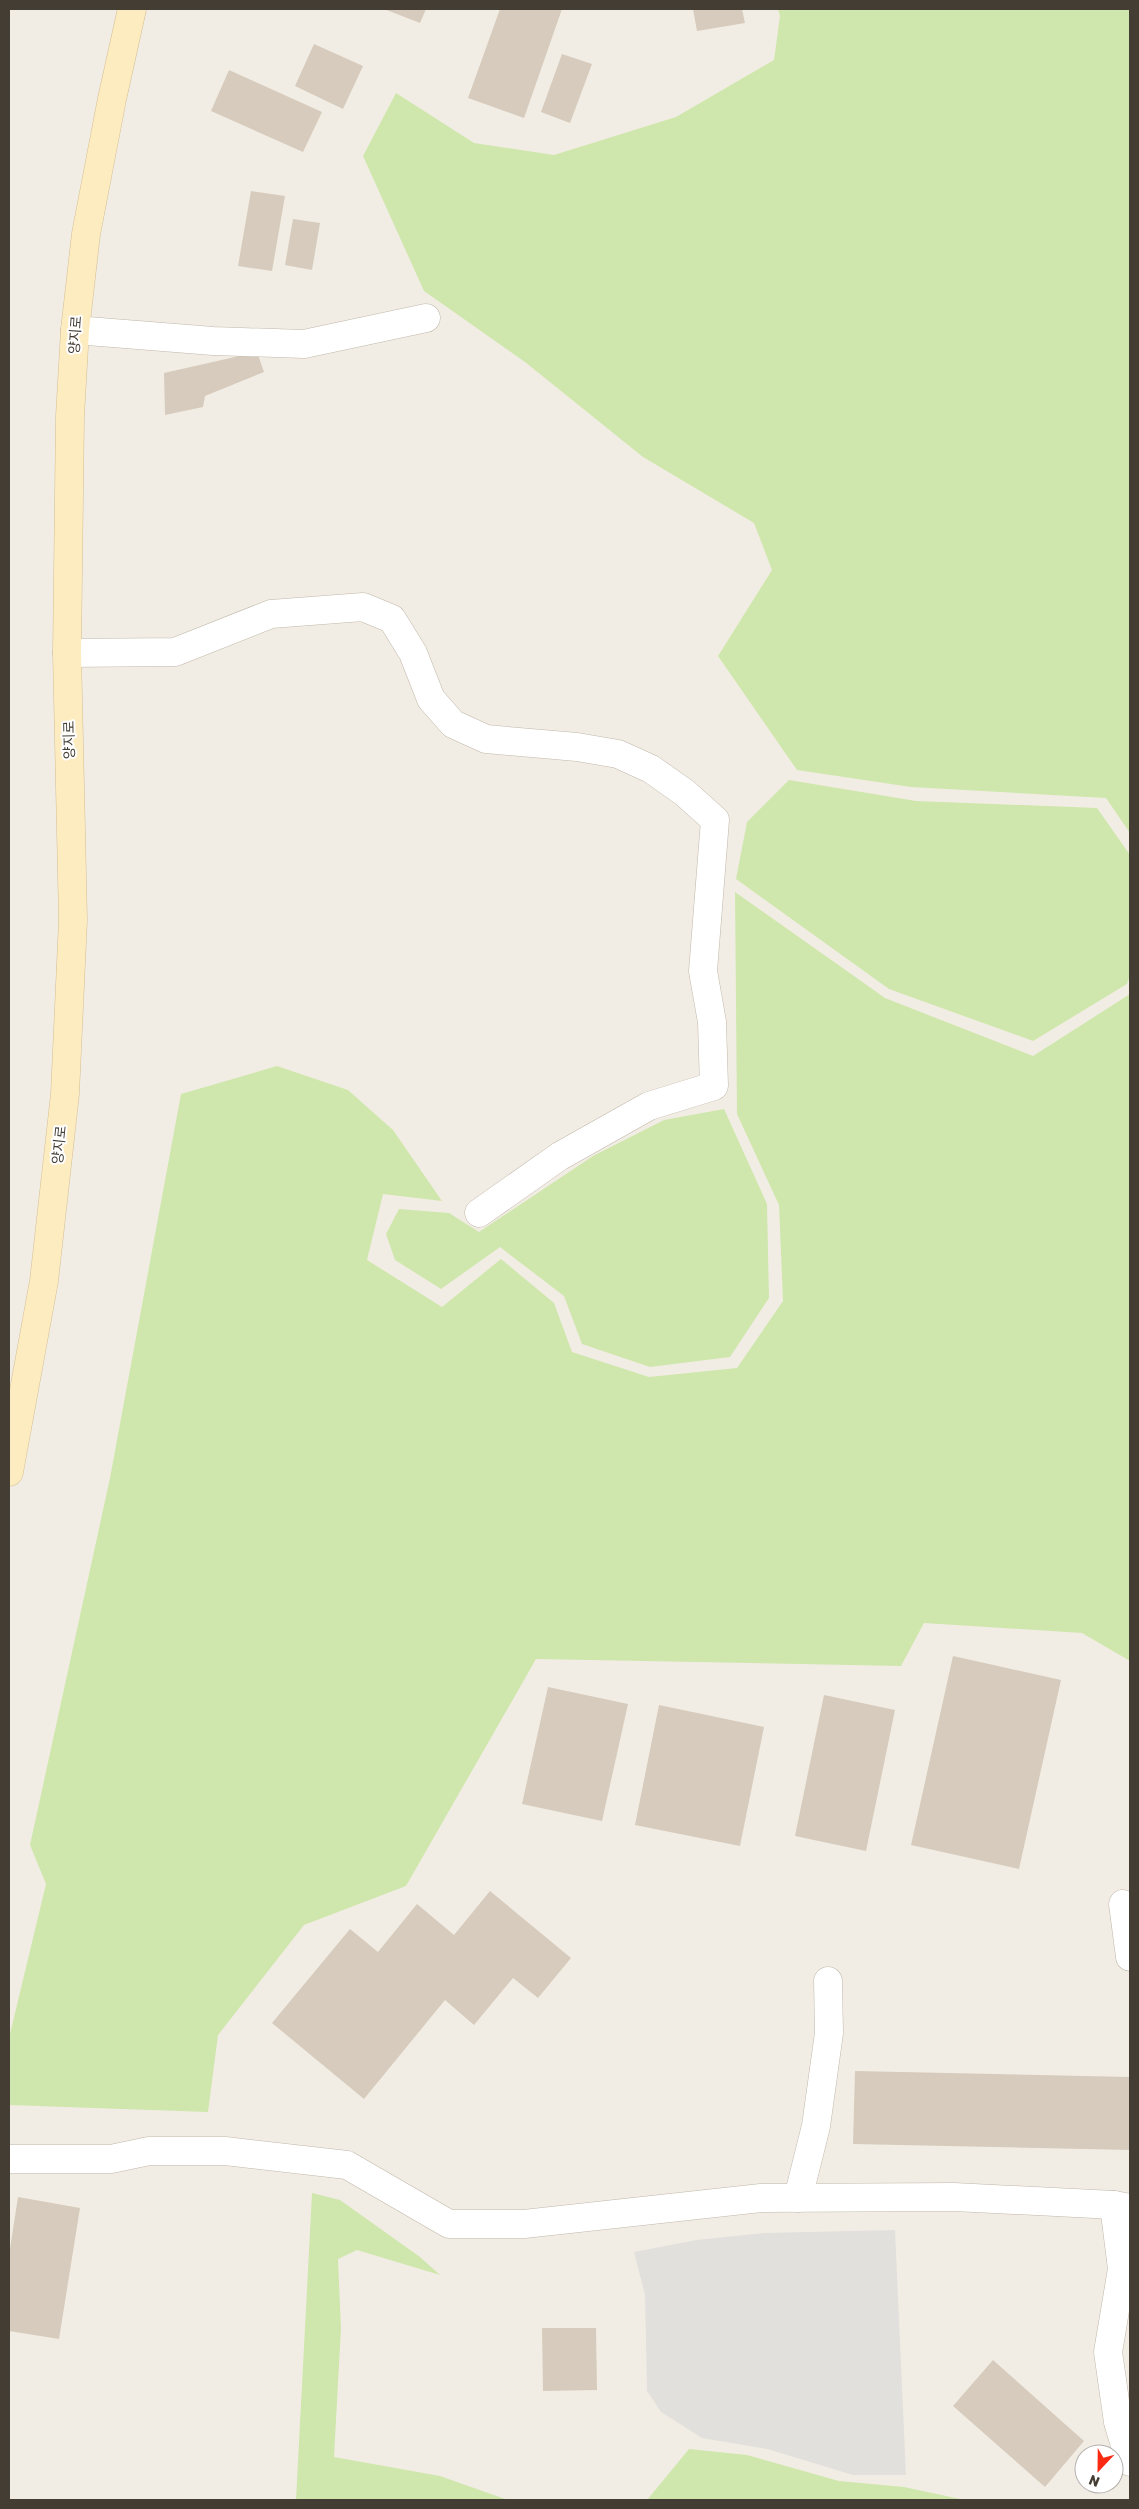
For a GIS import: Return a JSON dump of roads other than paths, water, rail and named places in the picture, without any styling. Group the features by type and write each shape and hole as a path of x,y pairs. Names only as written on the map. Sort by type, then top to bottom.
{"street":[{"name":"양지로","path":"9,1472 44,1281 65,1094 74,920 67,653 70,426 75,330 86,234 112,98 132,9"},
{"path":"75,330 214,341 304,344 426,318"},
{"path":"67,653 175,652 271,614 363,607 392,618 413,653 431,699 453,724 486,739 577,746 618,754 651,769 685,793 715,820 703,971 712,1022 714,1086 649,1106 560,1156 480,1213"},
{"path":"1123,1904 1130,1957"},
{"path":"798,2198 816,2126 829,2033 828,1981"},
{"path":"9,2159 111,2159 149,2151 225,2151 347,2164 449,2224 524,2224 761,2198 954,2197 1122,2206 1122,2268 1108,2352 1118,2422 1130,2462"}]}
